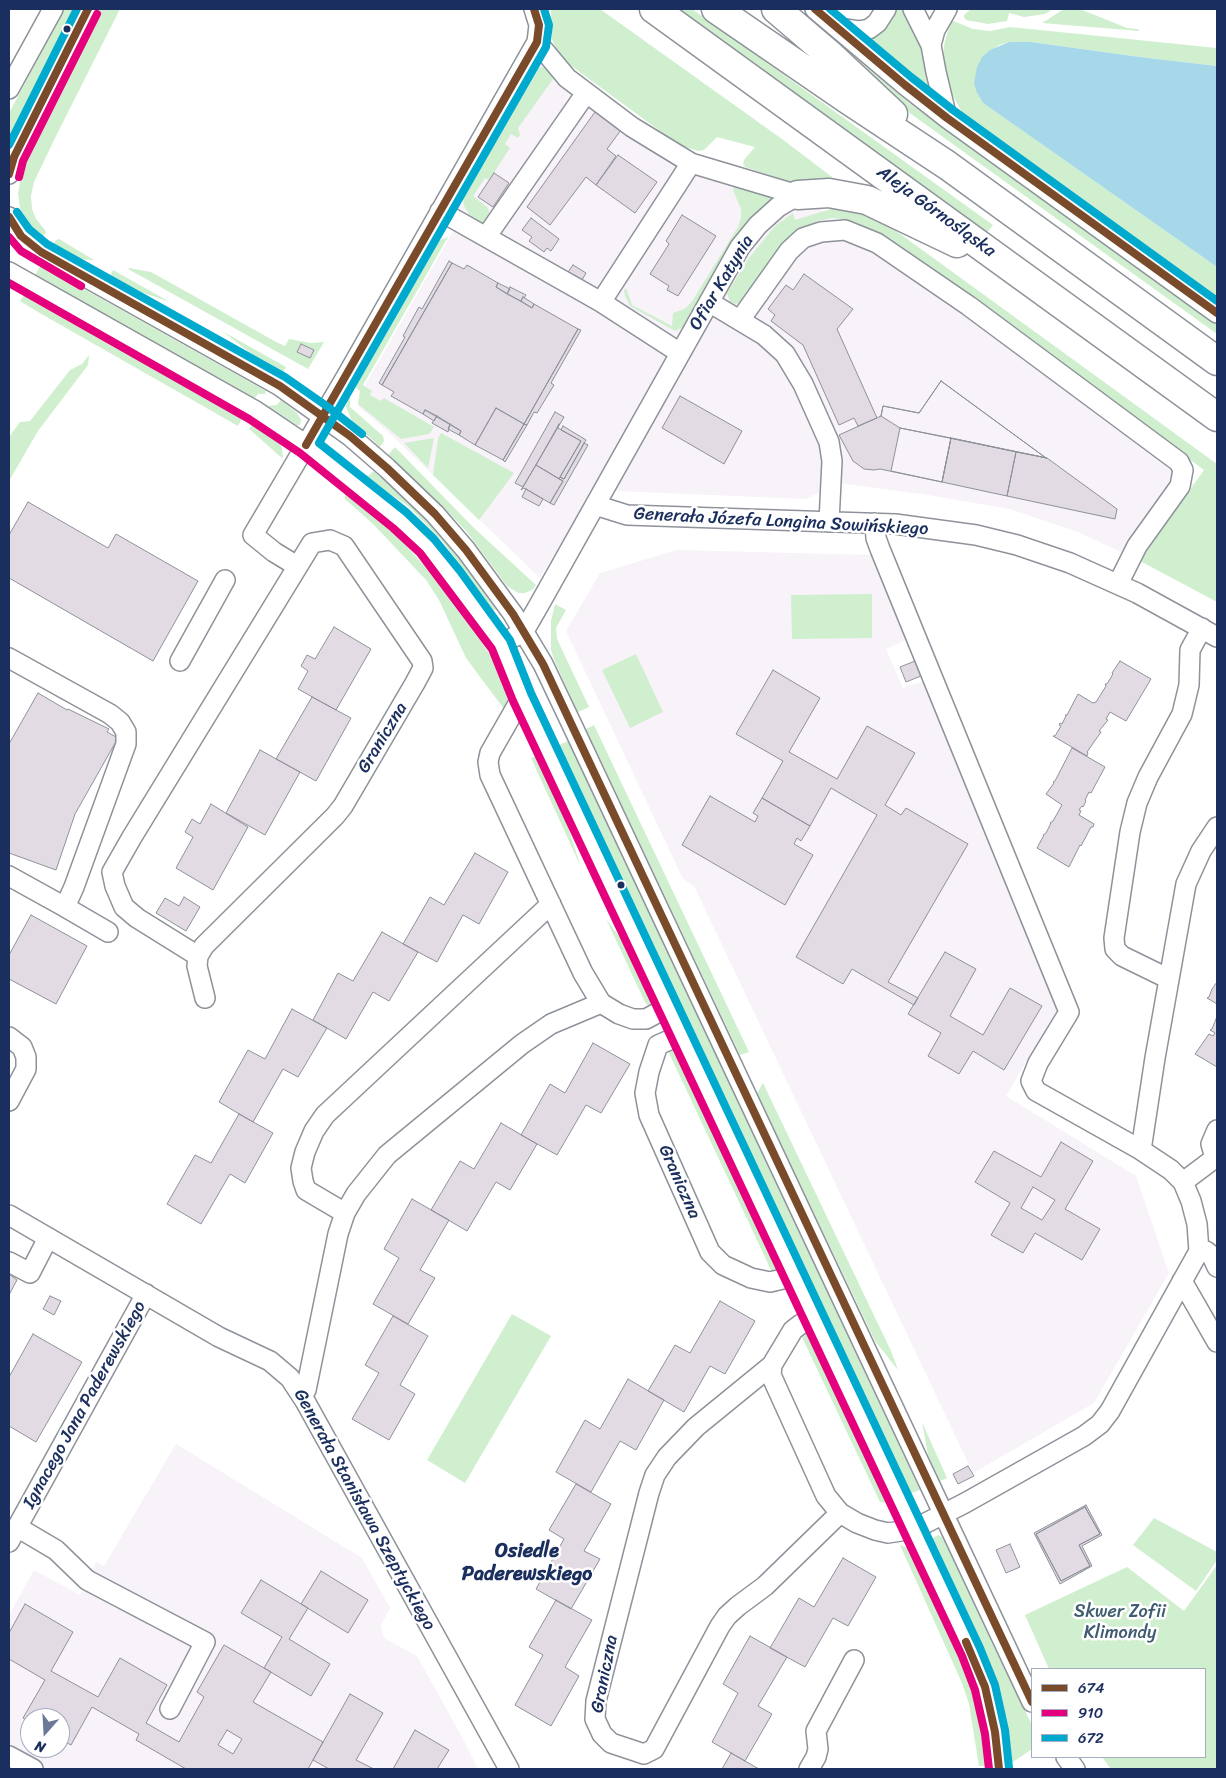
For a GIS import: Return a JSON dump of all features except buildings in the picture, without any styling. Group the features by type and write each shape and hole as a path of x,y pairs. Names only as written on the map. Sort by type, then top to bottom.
{"highway":[{"name":"Aleja Górnośląska","path":"654,9 1217,416"},
{"path":"716,9 847,99 947,164 1217,361"},
{"path":"776,9 831,56 947,164"},
{"path":"798,195 829,193 867,200 1021,273"}],"street":[{"path":"9,89 53,9"},
{"path":"9,174 14,157 88,9"},
{"path":"297,566 274,552 253,535 346,377 537,42 539,25 534,9"},
{"path":"815,9 947,118 1217,313"},
{"path":"838,28 859,31 869,29 877,23 886,9"},
{"path":"913,9 931,45 947,118"},
{"path":"931,45 935,30 947,9"},
{"path":"537,42 567,78 586,93 632,127 692,164 798,195"},
{"path":"486,237 586,93"},
{"path":"601,302 692,164"},
{"name":"Ofiar Katynia","path":"524,632 740,247 758,225 778,207 798,195"},
{"path":"440,211 601,302 680,353"},
{"path":"11,227 27,243 46,256 280,386 322,415 376,458 435,514 479,567 524,632 543,664 1031,1700"},
{"path":"740,320 789,251 803,238 821,232 845,230 877,243 969,306 1178,462 1183,470 1180,486 1137,546 1118,584"},
{"path":"9,272 248,406 306,445 348,477 417,536 452,577 501,644 522,697 971,1652 985,1687 995,1732 998,1769"},
{"path":"709,302 764,335 784,354 803,384 829,442 832,461 829,522"},
{"name":"Generała Józefa Longina Sowińskiego","path":"595,505 613,512 642,516 875,523 955,532 1017,545 1070,563 1118,584 1210,632"},
{"path":"772,1366 771,1375 773,1383 826,1496 840,1513 857,1523 888,1533 914,1529 944,1515 1100,1424 1110,1411 1199,1251 1197,1224 1191,1201 1183,1182 1171,1170 1141,1150 1036,1091 1032,1081 1038,1063 1069,1012 880,549 876,538 875,523"},
{"name":"Graniczna","path":"330,540 344,546 422,661 422,668 411,692 339,811 204,946 198,956 137,918 124,907 115,886 112,872 312,542 330,540"},
{"path":"180,661 225,580"},
{"path":"501,644 524,632"},
{"path":"1169,979 1122,956 1115,949 1114,938 1130,832 1137,803 1148,777 1182,714 1190,685 1190,650 1210,632"},
{"path":"9,658 110,714 120,722 126,732 126,744 65,907"},
{"path":"522,697 490,752 488,762 490,775 583,973 602,1003 619,1014 646,1019 668,1007"},
{"path":"1141,1150 1186,884 1201,851 1217,827"},
{"path":"9,876 108,932"},
{"path":"345,1213 306,1190 303,1181 301,1168 307,1147 325,1115 551,904"},
{"path":"198,956 197,966 205,998"},
{"path":"306,1390 338,1234 345,1213 356,1194 387,1155 507,1056 551,1024 602,1003"},
{"name":"Graniczna","path":"682,1035 658,1046 649,1072 645,1093 649,1115 710,1252 722,1265 751,1278 770,1282 795,1276"},
{"path":"9,1037 22,1047 26,1058 26,1069 9,1101"},
{"path":"1183,1182 1216,1158 1211,1144 1217,1130"},
{"name":"Generała Stanisława Szeptyckiego","path":"9,1215 219,1337 270,1361 290,1378 509,1769"},
{"path":"9,1262 30,1273 48,1238"},
{"path":"1199,1251 1206,1251 1212,1256 1217,1267"},
{"path":"1182,1282 1217,1342"},
{"name":"Ignacego Jana Paderewskiego","path":"13,1534 146,1294"},
{"name":"Graniczna","path":"815,1319 801,1324 793,1330 772,1366 696,1427 667,1457 655,1475 596,1702 595,1719 602,1734 611,1743 644,1754 654,1749 727,1616 765,1586 840,1513"},
{"path":"13,1534 56,1550 88,1580 205,1642 170,1709"},
{"path":"809,1769 818,1749 816,1731 854,1660"},
{"path":"9,1756 33,1769"},
{"path":"1067,1758 1074,1769"}],"shaded area":[{"path":"546,44 567,70 688,155 786,185 889,256 1167,460 1194,484 1140,561 1078,532 1010,509 928,495 838,483 806,499 593,490 540,578 387,431 358,406 367,382 454,230 441,222"},
{"path":"677,550 871,555 906,640 886,649 903,688 924,681 1059,1006 1006,1096 1136,1176 1169,1273 1094,1403 973,1473 694,886 683,879 566,631 600,573"},
{"path":"176,1444 362,1558 390,1608 381,1625 384,1638 417,1656 478,1769 9,1769 9,1615 34,1570 80,1595 96,1562 104,1566"}],"green space":[{"path":"65,9 77,9 9,143 9,113"},
{"path":"100,9 120,9 34,182 31,196 32,209 36,219 45,230 46,233 42,238 29,226 20,208 18,193 22,172 33,142"},
{"path":"551,9 600,9 782,139 833,179 794,183 745,167 743,164 744,160 755,147 717,137 704,150 698,151 679,145 562,59 552,39"},
{"path":"675,9 692,9 993,225 986,234"},
{"path":"785,9 797,9 908,102 1217,325 1217,334 886,96"},
{"path":"896,9 901,9 905,14 921,46 930,89 872,40 889,25"},
{"path":"971,9 1053,9 1045,14 1024,17 1009,13 1007,21 988,24 966,20 964,15"},
{"path":"1064,9 1080,9 1127,28 1138,29 1139,31 1042,23"},
{"path":"951,20 973,29 990,31 1010,27 1217,48 1217,66 1031,42 1009,42 999,45 982,57 977,93 983,103 1217,267 1217,300 973,123 962,112 948,87 943,62 944,45"},
{"path":"536,68 547,68 553,73 553,79 518,128 520,135 518,138 511,134 505,144 510,148 489,180 485,178 473,196 488,208 489,212 489,217 486,221 479,223 470,216 464,206 463,199 466,188 532,72"},
{"path":"738,185 777,197 686,326 675,331 630,306 625,296 624,290 626,288 632,305 672,326 673,313 684,309 691,303 738,227 741,209 733,190 734,186"},
{"path":"831,209 853,211 884,223 1217,464 1217,602 1140,561 1204,470 914,256 881,234 859,224 841,219 832,218 817,221 800,231 780,248 741,302 736,304 730,302 727,293 749,258 775,226 793,213 795,220"},
{"path":"448,237 363,385 372,391 370,395 381,401 384,398 434,427 429,434 401,439 358,404 360,391 353,385 431,249 438,241"},
{"path":"59,239 94,260 74,259 52,246"},
{"path":"41,265 266,391 265,394 258,394 255,398 35,275"},
{"path":"129,268 151,272 285,346 289,339 311,343 324,342 308,369"},
{"path":"113,270 170,302 123,286 112,280 111,274"},
{"path":"25,294 243,416 238,426 20,301"},
{"path":"222,331 286,367 282,375 270,368"},
{"path":"89,355 88,365 38,431 9,481 9,437 20,422 30,421 70,370 82,364"},
{"path":"348,396 350,397 350,407 383,436 384,441 380,447 352,421 346,407"},
{"path":"281,400 297,413 301,420 300,425 297,425 268,406 277,405"},
{"path":"254,422 277,437 282,448 283,459 249,429"},
{"path":"441,433 514,473 479,520 433,475 438,439"},
{"path":"434,438 428,468 404,443"},
{"path":"395,447 474,528 536,585 532,590 518,593 507,586 467,532 388,455"},
{"path":"374,471 444,539 496,610 493,610 443,542 418,516 408,506 363,476 369,475"},
{"path":"347,491 400,539 430,572 471,625 490,655 510,694 504,709 466,658 440,602 427,581 373,524 345,499 345,492"},
{"path":"872,594 872,638 792,639 791,595"},
{"path":"555,604 566,610 556,628 557,639 589,707 578,712 551,650 551,621"},
{"path":"636,654 663,712 630,728 602,670"},
{"path":"594,725 749,1052 740,1055 586,729"},
{"path":"568,741 920,1490 909,1494 557,746"},
{"path":"538,755 558,797 581,867 531,758"},
{"path":"606,919 628,948 653,998 650,1005 647,1005 645,1002"},
{"path":"675,1050 678,1054 778,1265 772,1272 668,1051"},
{"path":"763,1083 891,1351 898,1370 875,1341 757,1093"},
{"path":"512,1314 551,1336 465,1483 427,1460"},
{"path":"807,1331 811,1335 889,1503 880,1502 800,1333"},
{"path":"922,1422 947,1478 940,1481 928,1455"},
{"path":"1154,1518 1217,1552 1217,1560 1196,1591 1133,1545"},
{"path":"938,1535 943,1538 1031,1723 1031,1750 1010,1764 997,1693 982,1651 932,1543 933,1538"},
{"path":"900,1545 911,1549 970,1678 978,1703 988,1766 979,1766 969,1704 962,1683"},
{"name":"Skwer Zofii Klimondy","path":"1217,1565 1217,1769 1111,1769 1103,1758 1206,1758 1206,1668 1049,1668 1025,1615 1127,1567 1184,1611"}],"water":[{"path":"1009,42 1031,42 1217,66 1217,267 983,103 974,83 977,67 982,57 990,50"}],"transit line":[{"name":"672","path":"9,145 77,9"},
{"name":"674","path":"9,174 14,157 88,9"},
{"name":"674","path":"306,445 537,42 539,25 534,9"},
{"name":"672","path":"544,9 549,25 546,47 319,443 406,512 434,539 460,571 510,640 531,693 980,1648 995,1685 1005,1730 1009,1768"},
{"name":"674","path":"815,9 947,118 1217,313"},
{"name":"672","path":"830,9 953,110 1217,301"},
{"name":"910","path":"19,177 23,161 97,14"},
{"name":"672","path":"17,212 29,229 47,244 285,377 362,434"},
{"name":"674","path":"9,217 21,236 41,252 280,386 350,436 435,514 466,550 513,614 543,664 1031,1700"},
{"name":"910","path":"9,237 21,251 81,286"},
{"name":"910","path":"9,283 249,419 300,453 393,528 420,553 492,649 513,701 962,1656 975,1690 985,1734 989,1769"},
{"name":"674","path":"966,1642 985,1687 995,1732 999,1769"}],"district":[{"name":"Osiedle Paderewskiego","path":"527,1564"}]}
